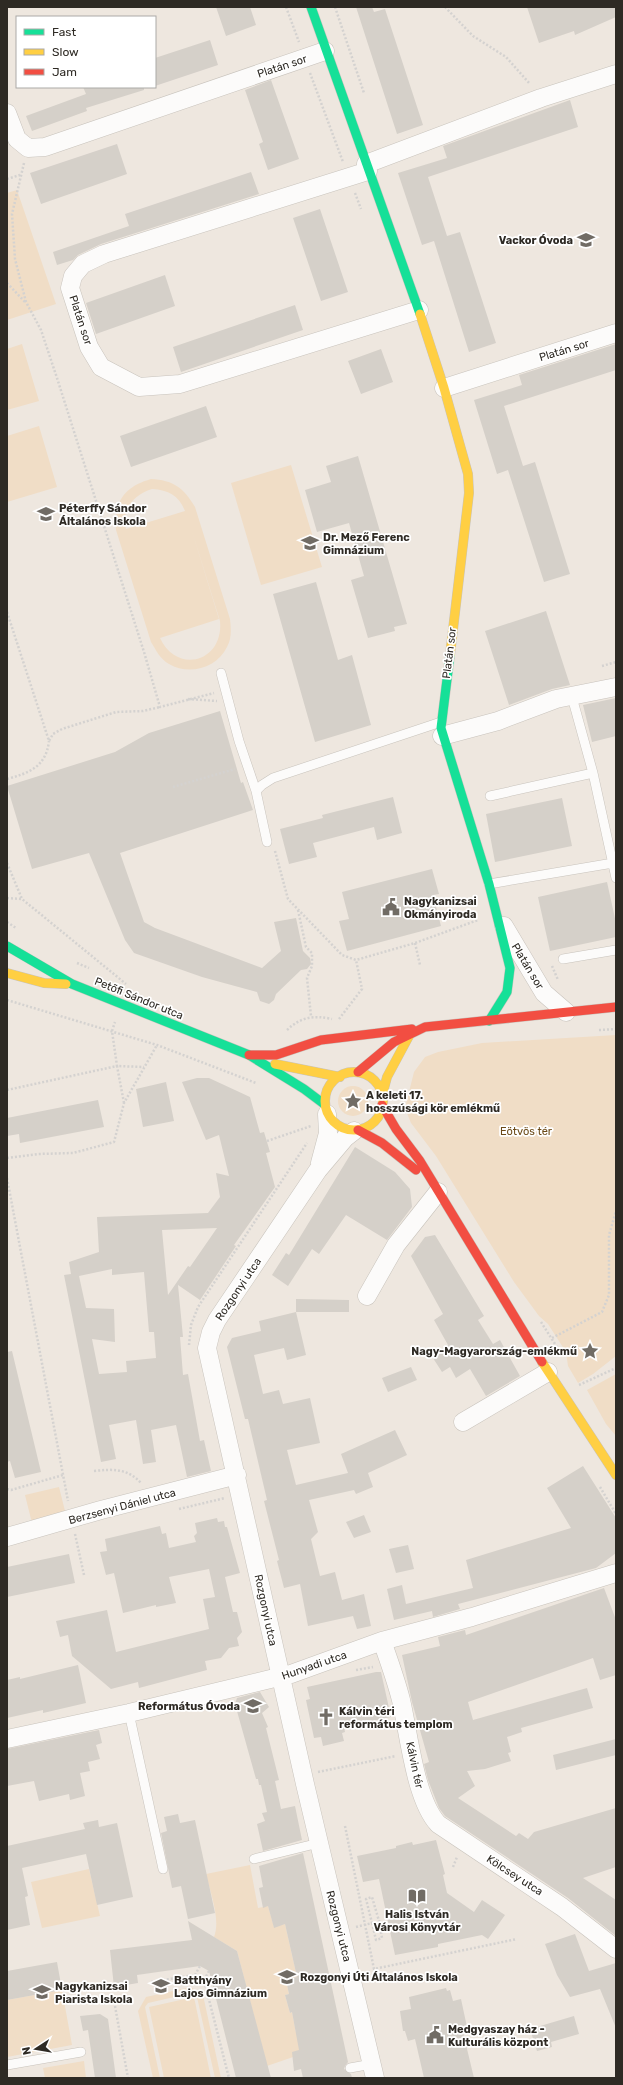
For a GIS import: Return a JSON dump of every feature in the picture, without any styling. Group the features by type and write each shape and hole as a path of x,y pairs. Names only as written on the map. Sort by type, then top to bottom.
{"street":[{"name":"Platán sor","path":"311,7 325,51 419,310 444,388 468,474 469,493 442,729 489,884 490,916 510,968 507,992 489,1021"},
{"name":"Platán sor","path":"28,148 45,147 325,51"},
{"name":"Platán sor","path":"419,310 180,384 139,387 101,366 89,347 70,288 73,276 83,264 104,254 349,177 367,168 542,98 616,74"},
{"path":"7,113 17,138 28,148"},
{"name":"Platán sor","path":"444,388 616,333"},
{"path":"442,729 498,721 540,704 616,687"},
{"name":"Platán sor","path":"490,916 527,965 544,993 566,1012"},
{"path":"7,946 72,984"},
{"name":"Petőfi Sándor utca","path":"7,973 41,983 55,985 72,984 120,1005 259,1060 340,1077"},
{"path":"249,1056 276,1055 321,1040 616,1007"},
{"path":"425,1028 394,1042 358,1072 340,1077 328,1090 326,1109 338,1126 356,1130 382,1143 434,1186"},
{"path":"356,1130 372,1122 382,1101 387,1077 409,1035"},
{"name":"Petőfi Sándor utca","path":"259,1060 304,1088 326,1109"},
{"path":"358,1072 371,1078 376,1083 382,1101 396,1129 420,1161 548,1372 616,1475"},
{"name":"Rozgonyi utca","path":"318,1170 328,1133 326,1109"},
{"name":"Rozgonyi utca","path":"356,1130 345,1138 318,1170 217,1320 208,1341 208,1358 237,1475 319,1843 373,2071"},
{"path":"367,1296 396,1245 434,1186"},
{"path":"463,1422 548,1372"},
{"name":"Berzsenyi Dániel utca","path":"7,1538 237,1475"},
{"name":"Hunyadi utca","path":"7,1739 129,1713 281,1676 382,1641 472,1617 616,1573"},
{"name":"Kálvin tér","path":"382,1641 401,1698 422,1797"},
{"name":"Kölcsey utca","path":"422,1797 428,1812 438,1824 562,1907 616,1949"}],"lane":[{"path":"221,672 239,741 256,791 267,842"},
{"path":"572,697 593,773 616,878"},
{"path":"256,791 273,778 442,729"},
{"path":"490,796 593,773"},
{"path":"489,884 613,863"},
{"path":"563,959 616,950"},
{"path":"129,1713 163,1869"},
{"path":"254,1859 319,1843"},
{"path":"7,2065 80,2052"},
{"path":"350,2068 373,2071"}],"path":[{"path":"286,7 362,213"},
{"path":"445,7 472,36 506,57 542,98"},
{"path":"28,148 20,175 12,214 15,259 26,302 41,330 57,378 160,707"},
{"path":"7,179 20,175"},
{"path":"7,283 26,302"},
{"path":"7,612 49,741"},
{"path":"602,666 616,662"},
{"path":"7,779 29,772 34,768 45,758 49,741 53,734 62,729 116,712 143,711 187,699 221,692 221,672"},
{"path":"187,699 224,701"},
{"path":"173,787 248,765"},
{"path":"7,863 22,899 128,986 115,980"},
{"path":"7,898 22,899"},
{"path":"311,1016 307,978 312,966 312,953 306,947 298,910 342,955 356,960 415,943 490,916"},
{"path":"7,922 19,930"},
{"path":"415,943 420,965"},
{"path":"527,965 547,958 552,964 561,986"},
{"path":"337,1019 362,989 356,960"},
{"path":"75,962 95,971"},
{"path":"7,1000 157,1045 260,1085"},
{"path":"120,1005 112,1031 124,1103"},
{"path":"287,1031 302,1019 311,1016 337,1019 346,1018"},
{"path":"7,1158 73,1152 114,1142 124,1103 157,1045"},
{"path":"7,1090 117,1066 144,1068"},
{"path":"267,1141 312,1125"},
{"path":"7,1178 63,1476 84,1576"},
{"path":"552,1338 602,1312 609,1295 609,1235 616,1211"},
{"path":"94,1471 116,1469 125,1471 141,1482 152,1498"},
{"path":"7,1489 11,1490 63,1476"},
{"path":"354,1671 376,1666"},
{"path":"312,1774 404,1754"},
{"path":"345,1826 374,1969 517,1939"},
{"path":"372,1897 378,1921 382,1938 376,1940 366,1899 372,1897"},
{"path":"378,1921 390,1931"},
{"path":"354,1928 372,1923"},
{"path":"195,1975 200,1966"},
{"path":"209,1971 204,1980 229,2078"},
{"path":"151,1982 195,1975 204,1980"},
{"path":"115,2006 128,2078"}],"green space":[{"path":"17,190 56,304 7,320 7,193"},
{"path":"22,344 39,401 7,410 7,349"},
{"path":"39,426 57,487 7,502 7,436"},
{"path":"291,465 322,567 261,585 231,483"},
{"path":"151,479 172,483 187,495 195,507 230,619 231,629 229,644 222,654 210,665 202,668 185,669 177,668 169,664 161,657 151,642 116,530 119,503 128,491 142,482","holes":["152,489 168,492 173,495 180,501 185,511 126,529 126,515 130,504 139,495","191,528 220,621 219,635 215,646 207,654 198,659 188,660 177,657 168,650 160,638 219,619"]},
{"name":"Eötvös tér","path":"616,1035 616,1356 593,1374 578,1383 568,1366 566,1352 548,1324 539,1316 514,1282 436,1156 411,1123 405,1108 414,1072 425,1057 438,1052 482,1043"},
{"path":"353,1086 359,1087 367,1095 367,1107 359,1115 353,1116 347,1115 339,1107 338,1101 339,1095 347,1087"},
{"path":"616,1374 616,1436 606,1424 587,1390"},
{"path":"59,1487 67,1519 33,1527 25,1495"},
{"path":"250,1865 258,1908 268,1906 274,1927 285,1924 297,1977 286,1980 289,1994 285,1995 290,2013 292,2012 296,2033 311,2046 293,2057 267,2066 237,1951 214,1937 216,1930 216,1914 206,1874"},
{"path":"89,1869 100,1916 42,1928 31,1882"},
{"path":"191,1987 203,1995 221,2078 215,2078 197,1997 192,1993 148,2003 145,2007 160,2078 153,2078 138,2011 146,1997"},
{"path":"62,1990 72,2045 7,2057 7,2000"},
{"path":"194,1997 211,2078 164,2078 149,2007"},
{"path":"84,2061 86,2078 45,2078 43,2068"}],"building":[{"path":"216,7 250,7 256,25 226,36"},
{"path":"356,7 372,7 374,12 385,9 423,125 397,134"},
{"path":"527,7 616,7 616,17 575,35 574,31 539,43"},
{"path":"210,40 218,65 156,86 156,58"},
{"path":"271,80 299,159 268,170 259,144 263,142 245,90"},
{"path":"83,88 144,88 144,90 86,108 87,111 32,131 26,116 86,94"},
{"path":"570,100 578,127 428,177 447,236 460,232 496,343 469,352 434,241 422,245 398,173 447,158 443,146"},
{"path":"117,144 127,174 41,204 30,173"},
{"path":"251,172 259,194 101,244 78,255 73,260 57,265 53,252 129,226 125,214"},
{"path":"320,209 348,292 321,301 293,218"},
{"path":"165,275 175,306 96,334 86,303"},
{"path":"295,305 303,330 181,372 173,347"},
{"path":"616,344 616,370 504,406 523,466 535,462 570,574 544,582 508,470 497,474 474,400 522,385 519,375"},
{"path":"381,349 393,382 361,394 348,361"},
{"path":"206,406 217,437 131,467 120,436"},
{"path":"358,456 407,624 394,627 395,631 368,638 351,580 364,576 349,523 317,532 305,490 331,482 326,466"},
{"path":"316,582 338,660 352,655 371,725 315,742 273,594"},
{"path":"546,611 570,685 552,689 509,705 485,631"},
{"path":"616,698 616,736 592,742 583,705"},
{"path":"220,711 241,783 243,782 253,810 120,853 144,922 155,928 262,968 281,951 274,922 296,918 303,951 310,958 311,964 307,969 301,970 276,994 274,1000 269,1004 260,1001 257,992 202,977 134,953 125,940 89,853 32,869 7,786 115,752 149,733"},
{"path":"393,797 402,833 377,840 374,827 313,843 317,857 289,864 280,829 323,818 322,815"},
{"path":"562,798 572,846 495,862 486,814"},
{"name":"Nagykanizsai Okmányiroda","path":"432,869 439,894 433,895 441,926 347,951 339,921 349,919 342,892"},
{"path":"607,882 616,923 616,937 550,951 538,897"},
{"path":"197,1078 209,1078 250,1097 260,1133 264,1132 270,1152 266,1153 275,1187 234,1245 236,1246 200,1300 178,1285 183,1337 180,1337 183,1375 188,1374 200,1441 204,1440 211,1471 187,1477 176,1425 151,1430 156,1462 143,1464 136,1420 109,1425 116,1459 101,1462 64,1275 71,1274 69,1262 99,1252 97,1217 208,1213 220,1197 216,1173 229,1176 219,1135 206,1140 182,1082","holes":["217,1228 190,1267 188,1266 168,1295 162,1230","112,1269 112,1275 144,1272 149,1332 154,1332 156,1358 126,1361 127,1372 99,1374 92,1339 115,1342 114,1309 86,1308 79,1276"]},
{"path":"166,1082 174,1121 143,1127 136,1089"},
{"path":"98,1100 104,1127 20,1143 19,1134 7,1136 7,1118"},
{"path":"355,1147 395,1172 410,1189 412,1207 387,1240 346,1215 319,1254 312,1249 288,1286 272,1275 286,1253 289,1255"},
{"path":"435,1235 484,1316 478,1320 493,1344 500,1340 520,1376 486,1396 470,1369 456,1378 450,1367 442,1372 431,1355 448,1345 434,1320 443,1314 411,1256 425,1237"},
{"path":"296,1299 349,1300 349,1312 296,1312"},
{"path":"296,1312 306,1355 287,1360 284,1348 254,1355 263,1394 279,1390 283,1404 310,1398 320,1443 287,1450 296,1485 348,1473 341,1454 395,1430 407,1455 368,1473 373,1487 356,1494 354,1490 309,1500 318,1532 311,1539 320,1576 335,1572 342,1600 364,1594 371,1626 357,1629 353,1616 308,1626 300,1584 284,1588 277,1561 279,1560 264,1501 267,1500 248,1419 245,1419 227,1347 232,1338 261,1331 259,1321"},
{"path":"12,1351 41,1472 15,1478 10,1461 7,1462 7,1352"},
{"path":"411,1367 417,1380 388,1392 382,1378"},
{"path":"583,1466 616,1518 616,1553 596,1568 458,1604 460,1609 433,1617 432,1611 394,1620 387,1589 402,1585 406,1604 473,1588 466,1560 571,1528 547,1488"},
{"path":"364,1515 371,1532 354,1538 346,1522"},
{"path":"217,1518 218,1522 224,1521 225,1527 227,1527 240,1573 225,1577 233,1612 237,1612 242,1632 237,1638 239,1646 229,1648 221,1658 205,1661 207,1670 139,1688 138,1682 111,1689 72,1656 68,1635 60,1637 56,1621 107,1610 116,1652 209,1629 203,1599 215,1597 209,1569 169,1577 176,1603 156,1607 156,1605 123,1613 114,1573 106,1575 100,1552 107,1551 105,1539 160,1526 162,1534 166,1533 169,1548 196,1542 194,1536 197,1533 195,1523"},
{"path":"408,1545 414,1569 396,1573 389,1549"},
{"path":"69,1554 75,1583 7,1597 7,1567"},
{"path":"604,1588 616,1620 616,1675 600,1680 593,1658 468,1702 473,1720 587,1688 593,1708 521,1728 522,1732 507,1737 511,1752 508,1753 511,1761 485,1769 467,1771 475,1786 458,1798 516,1836 519,1833 528,1839 534,1832 616,1808 616,1867 583,1878 616,1900 616,1936 568,1898 445,1816 439,1808 428,1780 424,1764 429,1762 412,1702 402,1655 440,1646 438,1637 465,1630 466,1635"},
{"path":"78,1665 86,1703 43,1713 43,1710 7,1718 7,1680 20,1677 20,1679"},
{"path":"381,1672 391,1717 344,1727 345,1732 342,1733 344,1741 323,1746 321,1737 314,1738 306,1700 310,1699 307,1687"},
{"path":"260,1692 269,1707 262,1713 268,1727 266,1728 279,1780 275,1781 281,1809 295,1806 302,1840 263,1851 257,1824 265,1821 262,1813 267,1812 261,1785 259,1785 258,1779 256,1779 235,1704 237,1698"},
{"path":"99,1730 102,1743 96,1745 100,1759 88,1762 90,1771 80,1773 85,1796 70,1800 69,1794 39,1801 34,1781 7,1786 7,1749"},
{"path":"616,1739 616,1755 556,1770 553,1755"},
{"path":"178,1814 180,1823 195,1820 215,1913 188,1919 181,1886 172,1888 161,1833 167,1831 164,1817"},
{"path":"98,1820 99,1827 117,1823 133,1897 97,1905 86,1854 22,1868 28,1896 25,1897 30,1925 7,1930 7,1846 85,1829 83,1823"},
{"name":"Halis István Városi Könyvtár","path":"436,1840 445,1874 443,1875 447,1893 474,1912 482,1900 505,1915 488,1939 482,1935 438,1944 438,1947 395,1955 379,1879 363,1882 357,1856 396,1848 396,1846 412,1842 413,1845"},
{"path":"303,1853 348,2062 344,2069 351,2074 352,2078 303,2078 301,2069 294,2071 292,2052 299,2050 292,2012 290,2013 285,1995 289,1994 286,1980 297,1977 285,1924 274,1928 268,1906 263,1908 259,1888 263,1887 259,1866"},
{"path":"188,1921 237,1951 271,2078 236,2078 209,1971 200,1966 137,1975 138,1983 114,1987 110,1950 192,1940"},
{"path":"575,1934 589,1971 616,1963 616,2028 600,1989 570,1997 557,1975 545,1944"},
{"path":"57,1962 62,1990 7,2000 7,1971"},
{"name":"Medgyaszay ház - Kulturális központ","path":"446,1988 447,1991 450,1990 453,2001 461,1999 467,2027 462,2028 474,2078 424,2078 415,2039 408,2041 405,2031 403,2031 400,2011 411,2009 409,1997"},
{"path":"100,2014 108,2019 116,2078 95,2078 88,2030 83,2031 80,2016"},
{"path":"574,2016 579,2034 551,2042 552,2047 537,2051 530,2029"}],"traffic: fast":[{"path":"311,7 420,314"},
{"path":"450,655 441,728 489,884 510,968 507,992 489,1021"},
{"path":"7,946 72,984 249,1055 304,1089 324,1104"}],"traffic: slow":[{"path":"420,314 444,388 468,474 469,493 450,655"},
{"path":"7,973 44,983 66,984"},
{"path":"382,1096 387,1077 409,1036"},
{"path":"275,1064 340,1077"},
{"path":"354,1072 370,1077 378,1085 383,1101 378,1117 370,1125 354,1130 338,1125 330,1117 325,1101 330,1085 338,1077 354,1072"},
{"path":"542,1362 616,1475"}],"traffic: jam":[{"path":"358,1072 394,1042 425,1027 616,1007"},
{"path":"249,1055 276,1055 321,1040 412,1029"},
{"path":"382,1105 396,1129 420,1161 542,1362"},
{"path":"358,1130 382,1143 416,1170"}],"place":[{"name":"Vackor Óvoda","path":"586,240"},
{"name":"Péterffy Sándor Általános Iskola","path":"46,514"},
{"name":"Dr. Mező Ferenc Gimnázium","path":"310,543"},
{"name":"Nagykanizsai Okmányiroda","path":"391,907"},
{"name":"A keleti 17. hosszúsági kör emlékmű","path":"353,1101"},
{"name":"Nagy-Magyarország-emlékmű","path":"590,1351"},
{"name":"Református Óvoda","path":"253,1706"},
{"name":"Kálvin téri református templom","path":"326,1717"},
{"name":"Halis István Városi Könyvtár","path":"417,1896"},
{"name":"Rozgonyi Úti Általános Iskola","path":"287,1977"},
{"name":"Batthyány Lajos Gimnázium","path":"161,1986"},
{"name":"Nagykanizsai Piarista Iskola","path":"42,1992"},
{"name":"Medgyaszay ház - Kulturális központ","path":"435,2035"}]}
